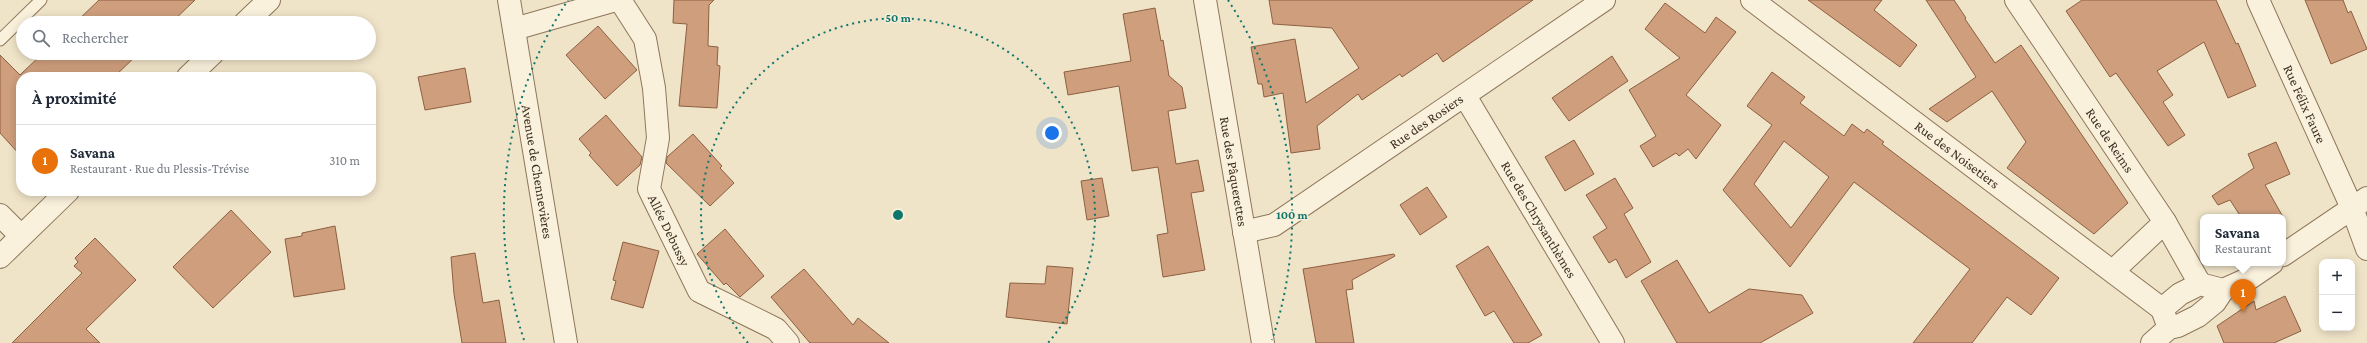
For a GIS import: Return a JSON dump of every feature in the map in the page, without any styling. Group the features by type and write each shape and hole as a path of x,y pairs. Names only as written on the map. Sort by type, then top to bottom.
{"street":[{"path":"252,16 269,0"},
{"name":"Avenue de Chennevières","path":"509,0 566,343"},
{"path":"514,29 616,0"},
{"name":"Allée Debussy","path":"620,0 645,39 654,88 658,138 649,190 699,291 776,329 788,343"},
{"name":"Rue des Pâquerettes","path":"1205,0 1263,343"},
{"name":"Rue des Rosiers","path":"1244,232 1274,224 1465,96 1604,0"},
{"name":"Rue des Noisetiers","path":"1752,0 2113,271 2165,318"},
{"name":"Rue de Reims","path":"2016,0 2165,222 2200,284"},
{"name":"Rue Félix Faure","path":"2258,0 2359,204 2367,249"},
{"path":"193,72 206,60"},
{"name":"Rue des Chrysanthèmes","path":"1465,96 1613,343"},
{"path":"0,257 63,196"},
{"path":"2286,253 2359,204"},
{"path":"0,215 21,236"},
{"path":"2113,271 2165,222"},
{"path":"2165,318 2178,326 2198,316 2215,302 2223,290 2250,278 2268,266"},
{"path":"2152,343 2180,294 2200,284 2223,290"}],"lane":[{"path":"25,16 41,0"},
{"path":"0,40 16,24"}],"building":[{"path":"99,0 195,0 178,16 82,16"},
{"path":"674,0 714,0 709,5 708,46 718,47 717,65 720,66 717,108 679,106 687,24 673,23"},
{"path":"1269,0 1533,0 1443,62 1437,53 1402,77 1400,74 1362,100 1358,94 1317,126 1320,149 1291,153 1283,93 1264,97 1262,84 1258,84 1251,47 1295,39 1306,103 1359,68 1332,28 1273,24"},
{"path":"1808,0 1882,0 1874,10 1917,45 1900,67"},
{"path":"1926,0 1954,0 1995,63 2021,45 2128,203 2094,234 2007,168 2026,142 1992,91 1947,122 1929,109 1976,77"},
{"path":"2082,0 2216,0 2236,44 2238,43 2256,86 2228,98 2204,42 2157,71 2173,95 2163,102 2185,135 2168,146 2116,73 2110,77 2066,11"},
{"path":"2305,0 2343,0 2348,13 2351,11 2367,49 2331,64"},
{"path":"1665,3 1705,33 1716,17 1736,32 1686,95 1721,125 1696,159 1688,149 1679,156 1676,153 1653,167 1640,146 1656,136 1629,90 1680,58 1645,29"},
{"path":"1155,8 1161,41 1163,40 1169,76 1182,87 1186,108 1168,111 1176,164 1198,160 1204,191 1191,193 1205,270 1163,277 1157,235 1168,233 1158,167 1132,171 1119,86 1068,95 1064,72 1131,61 1123,14"},
{"path":"598,26 637,70 605,99 566,55"},
{"path":"0,55 17,72 16,151 0,133"},
{"path":"1612,56 1628,81 1569,121 1552,98"},
{"path":"36,60 132,60 119,72 23,72"},
{"path":"465,68 471,102 425,110 418,77"},
{"path":"1772,72 1805,97 1800,103 1844,136 1852,124 1864,133 1867,129 1884,142 1882,144 2059,278 2031,315 2007,297 1972,343 1913,343 1970,269 1854,182 1790,267 1723,190 1772,125 1747,106","holes":["1784,141 1829,177 1791,228 1754,184"]},
{"path":"606,115 642,157 640,165 617,186 589,155 591,153 579,139"},
{"path":"693,134 722,166 720,168 734,183 710,206 666,163 667,157"},
{"path":"1574,140 1594,174 1565,191 1545,157"},
{"path":"2276,142 2290,174 2265,185 2281,214 2239,214 2230,200 2218,205 2212,196 2254,168 2248,154"},
{"path":"1102,178 1109,216 1087,220 1081,181"},
{"path":"1615,178 1633,208 1624,214 1651,262 1626,278 1616,259 1609,263 1593,237 1607,228 1586,195"},
{"path":"1427,187 1447,217 1420,235 1400,205"},
{"path":"231,210 271,252 213,308 173,267"},
{"path":"335,226 345,289 294,297 285,239 302,236 302,233"},
{"path":"725,229 764,276 740,297 726,283 724,285 697,254"},
{"path":"95,238 136,280 86,329 100,343 12,343 82,273 74,266 78,262 75,258"},
{"path":"623,242 659,251 643,308 611,299 616,281 613,280"},
{"path":"1488,246 1542,335 1528,343 1514,343 1494,311 1485,316 1456,266"},
{"path":"475,253 483,303 499,300 506,343 462,343 454,294 451,257"},
{"path":"1394,254 1395,256 1352,280 1353,289 1346,290 1354,343 1316,343 1303,269"},
{"path":"1677,260 1709,313 1749,289 1802,295 1813,313 1760,343 1677,343 1641,281"},
{"path":"1047,266 1073,268 1067,324 1006,317 1010,283 1045,284"},
{"path":"804,269 853,325 858,318 889,343 810,343 771,297"},
{"path":"2285,296 2301,331 2274,343 2224,343 2217,326 2254,301 2256,310"}],"place":[{"name":"Savana","path":"2243,312"}]}
